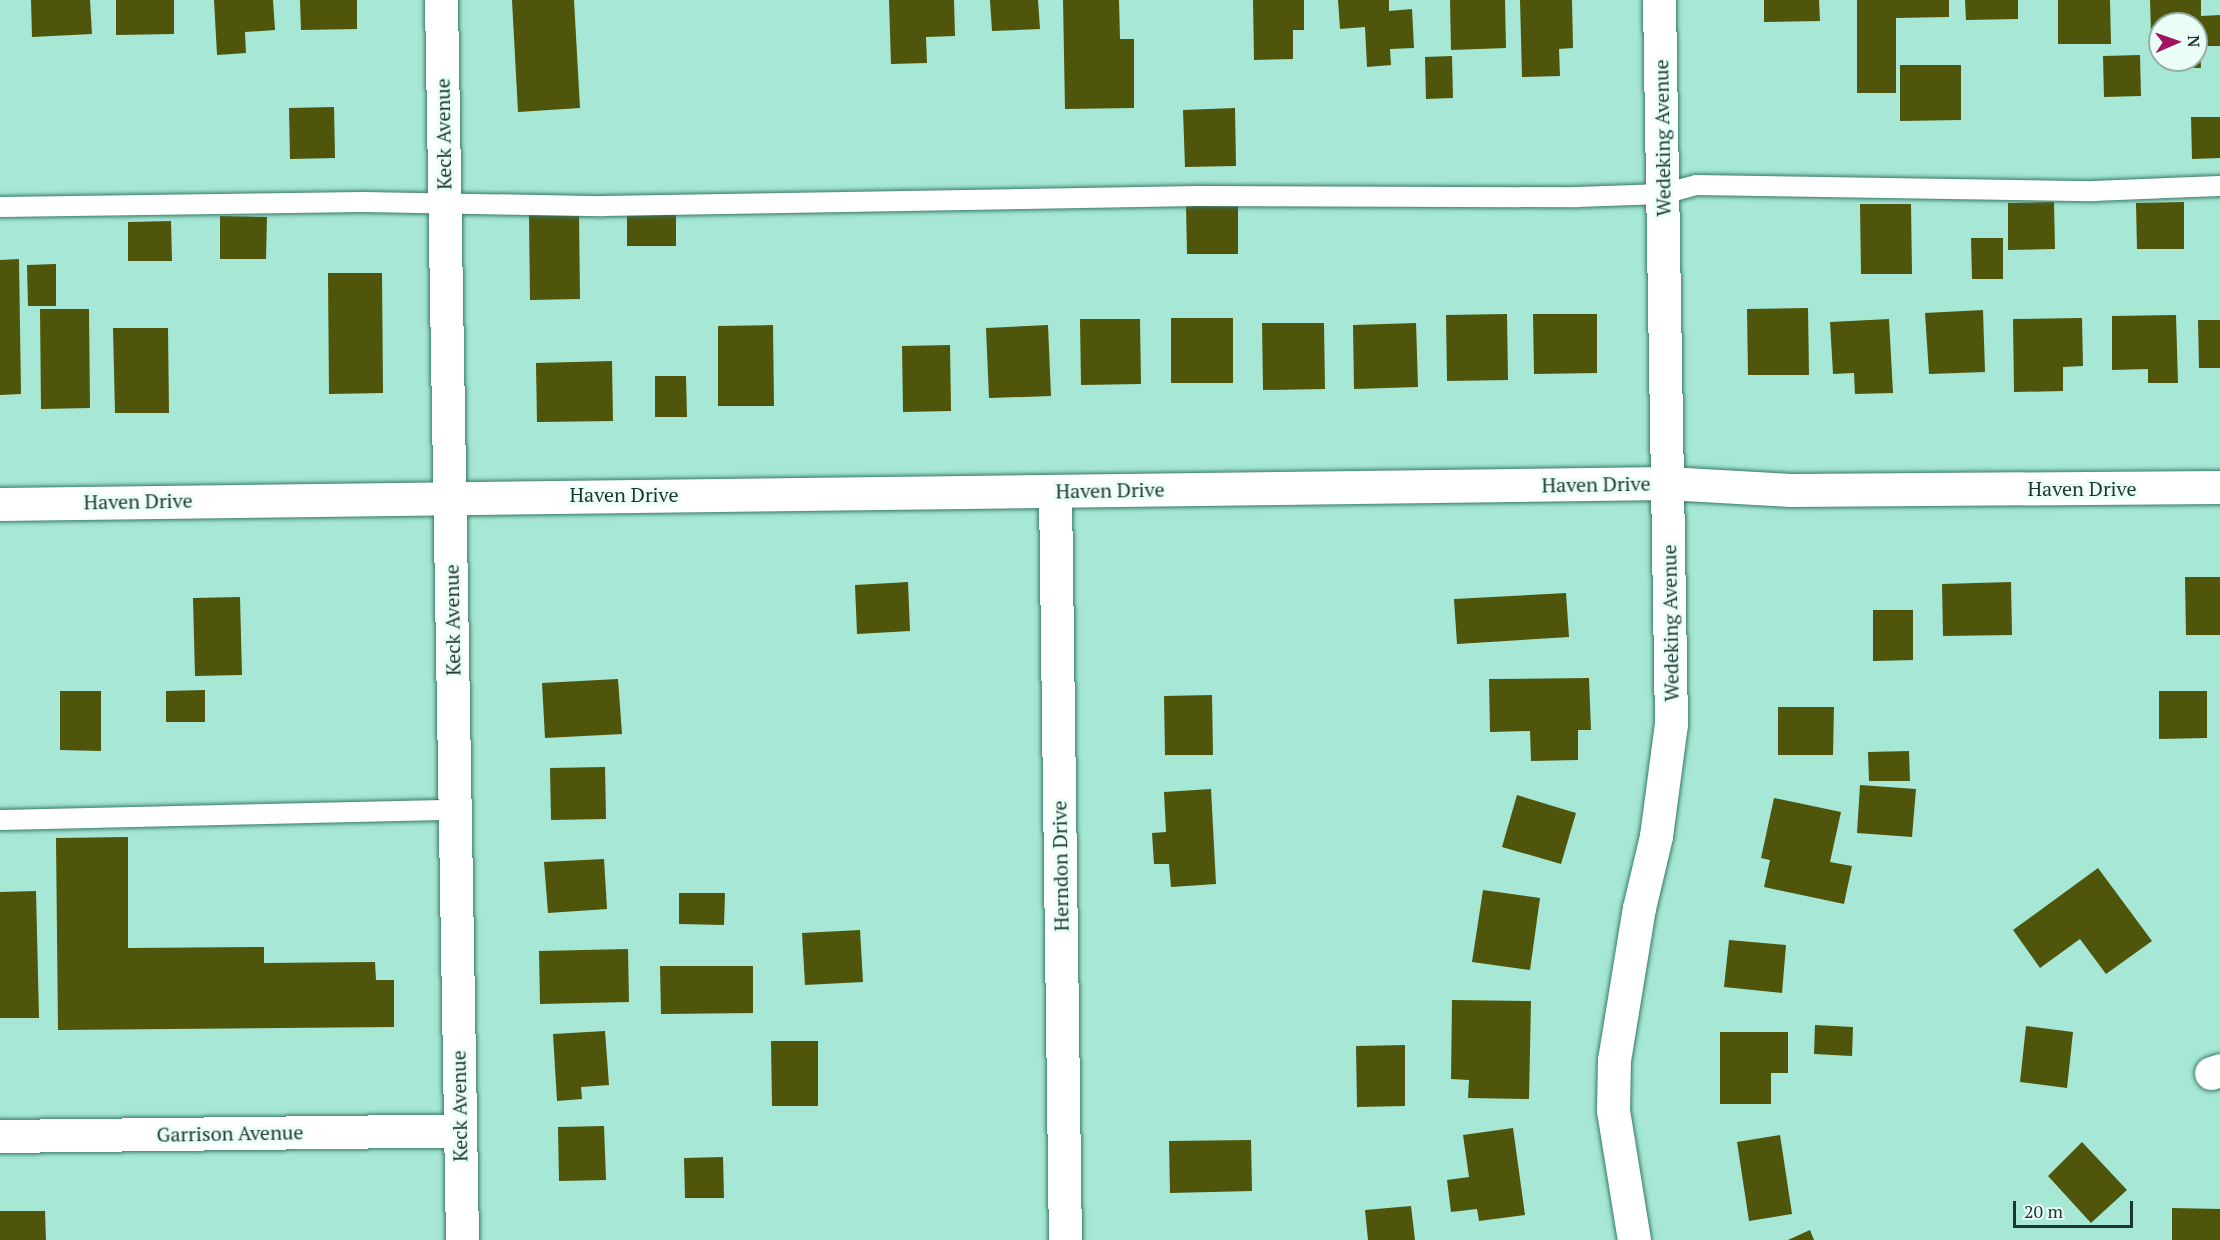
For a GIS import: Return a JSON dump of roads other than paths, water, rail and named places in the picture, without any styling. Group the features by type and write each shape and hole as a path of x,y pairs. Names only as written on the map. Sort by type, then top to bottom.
{"street":[{"name":"Keck Avenue","path":"441,0 462,1240"},
{"name":"Wedeking Avenue","path":"1634,1240 1613,1110 1614,1060 1635,930 1656,836 1671,724 1659,0"},
{"name":"Haven Drive","path":"0,504 450,496 1667,483 1791,490 2220,487"},
{"name":"Herndon Drive","path":"1055,491 1065,1240"},
{"name":"Garrison Avenue","path":"0,1136 460,1130"}],"lane":[{"path":"0,207 444,204 603,206 1197,196 1663,194 1696,185 2093,190 2220,186"},
{"path":"0,820 455,810"}]}
